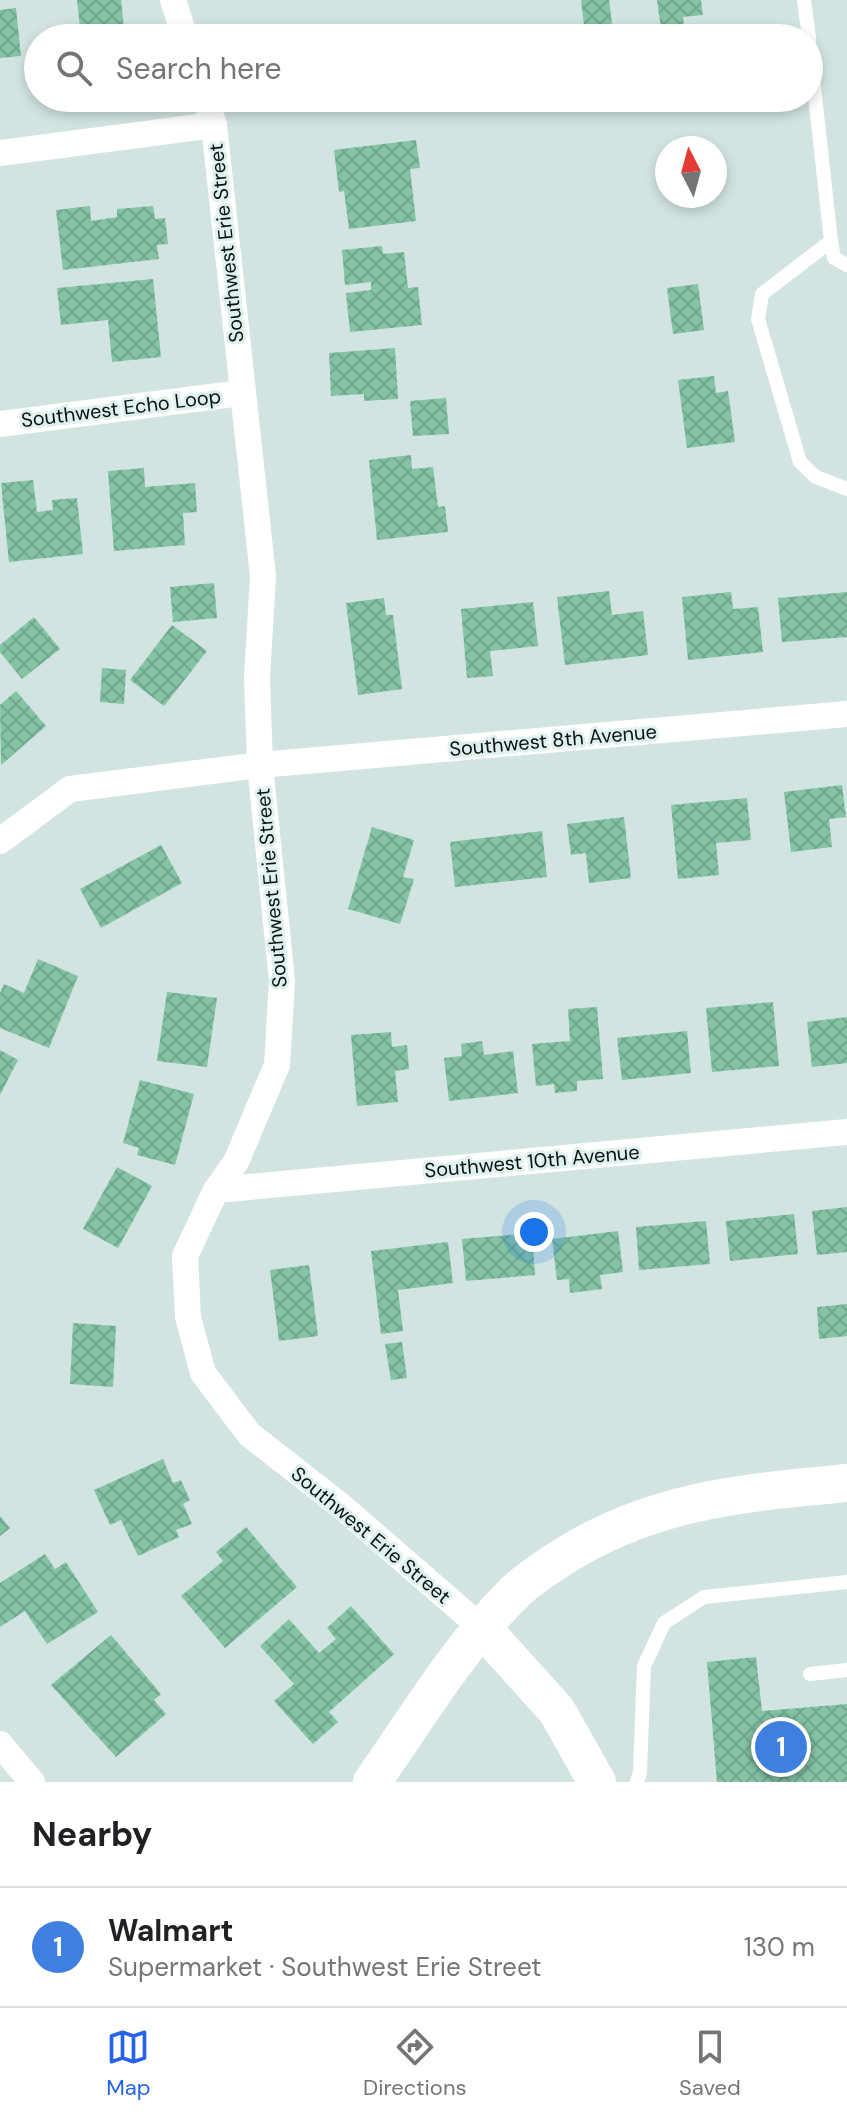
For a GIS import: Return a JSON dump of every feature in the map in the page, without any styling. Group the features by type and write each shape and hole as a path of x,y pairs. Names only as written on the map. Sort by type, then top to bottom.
{"street":[{"path":"173,0 181,24"},
{"name":"Southwest Erie Street","path":"210,112 214,125 263,576 257,678 260,765 282,981 277,1065 236,1162 216,1190 185,1256 188,1317 203,1373 249,1434 341,1506 483,1629 557,1711 597,1782"},
{"path":"0,153 214,125"},
{"name":"Southwest Echo Loop","path":"0,424 241,393"},
{"name":"Southwest 8th Avenue","path":"0,841 70,789 260,765 847,714"},
{"name":"Southwest 10th Avenue","path":"216,1190 847,1132"},
{"path":"372,1782 457,1660 515,1592 579,1546 623,1525 683,1504 748,1492 847,1483"},
{"path":"0,1744 32,1782"}],"lane":[{"path":"804,0 807,24"},
{"path":"817,112 834,258 847,265"},
{"path":"831,241 762,294 758,319 800,462 816,477 847,489"},
{"path":"637,1782 644,1666 664,1623 704,1597 847,1582"},
{"path":"810,1674 847,1670"}],"building":[{"path":"77,0 121,0 124,24 80,24"},
{"path":"581,0 609,0 612,24 584,24"},
{"path":"657,0 701,0 703,15 683,17 684,24 660,24"},
{"path":"16,8 21,56 0,58 0,10"},
{"path":"416,140 420,168 410,169 416,221 349,229 344,191 339,192 334,150"},
{"path":"90,206 91,221 117,217 117,209 153,206 155,219 165,218 168,244 157,245 159,259 63,270 56,210"},
{"path":"382,246 383,254 404,252 408,288 418,287 422,325 350,332 346,293 371,290 371,282 345,285 342,250"},
{"path":"153,279 161,357 112,362 108,320 61,325 57,288"},
{"path":"698,284 704,330 673,334 667,288"},
{"path":"395,348 398,399 364,401 364,394 331,396 329,353"},
{"path":"714,376 716,393 728,391 735,442 687,448 678,380"},
{"path":"446,398 449,434 413,436 410,401"},
{"path":"411,455 412,469 433,467 438,507 445,506 448,532 377,540 369,460"},
{"path":"144,468 145,487 195,483 197,512 183,513 185,545 114,551 108,471"},
{"path":"33,480 37,512 53,510 52,500 77,498 83,554 9,562 1,483"},
{"path":"214,583 217,618 173,622 170,587"},
{"path":"609,591 612,615 643,611 648,655 565,665 557,597"},
{"path":"731,592 733,609 758,607 763,652 688,660 682,597"},
{"path":"847,592 847,637 782,642 778,598"},
{"path":"384,598 386,615 393,615 402,689 358,695 346,603"},
{"path":"533,602 538,646 490,651 493,676 467,678 461,609"},
{"path":"34,617 60,649 22,679 0,652 0,645"},
{"path":"172,625 207,651 164,706 130,680"},
{"path":"102,668 126,670 124,704 100,702"},
{"path":"16,691 46,726 1,765 0,705"},
{"path":"842,785 846,817 829,819 832,847 791,852 784,792"},
{"path":"747,798 751,840 716,843 719,875 678,879 671,805"},
{"path":"624,817 631,878 589,883 586,853 571,855 567,824"},
{"path":"372,827 414,840 403,877 414,879 400,924 348,909"},
{"path":"542,831 547,877 455,887 450,842"},
{"path":"161,845 182,883 101,928 80,889"},
{"path":"38,959 78,976 49,1048 0,1028 0,993 4,984 24,993"},
{"path":"167,992 217,998 207,1067 157,1061"},
{"path":"773,1002 779,1066 712,1072 706,1008"},
{"path":"597,1007 603,1079 577,1081 577,1091 555,1093 554,1084 536,1086 532,1044 570,1041 568,1009"},
{"path":"847,1017 847,1063 812,1067 807,1022"},
{"path":"687,1031 691,1073 622,1080 617,1038"},
{"path":"391,1032 392,1047 407,1045 409,1069 395,1071 398,1102 357,1106 351,1035"},
{"path":"482,1041 484,1055 513,1051 518,1093 449,1101 444,1058 462,1056 461,1044"},
{"path":"0,1050 18,1060 0,1095"},
{"path":"140,1080 194,1094 175,1165 137,1155 139,1148 123,1143"},
{"path":"117,1167 152,1186 118,1248 83,1229"},
{"path":"847,1207 847,1252 817,1255 812,1211"},
{"path":"794,1214 798,1254 730,1261 726,1221"},
{"path":"706,1221 710,1264 639,1270 636,1227"},
{"path":"618,1231 623,1272 600,1275 602,1289 570,1293 569,1279 557,1280 552,1239"},
{"path":"532,1233 535,1275 466,1281 462,1239"},
{"path":"448,1242 453,1283 398,1290 403,1331 381,1334 371,1251"},
{"path":"309,1265 318,1336 279,1341 270,1270"},
{"path":"847,1304 847,1336 819,1339 817,1307"},
{"path":"73,1323 116,1326 113,1387 70,1384"},
{"path":"402,1342 407,1378 391,1380 385,1344"},
{"path":"163,1459 173,1483 181,1480 190,1500 183,1504 192,1524 176,1530 179,1537 138,1556 121,1520 110,1525 94,1490"},
{"path":"0,1516 10,1528 0,1536"},
{"path":"246,1527 297,1587 225,1648 181,1596 223,1561 216,1552"},
{"path":"45,1554 55,1569 66,1562 98,1612 47,1644 25,1611 0,1627 0,1583"},
{"path":"351,1606 394,1654 329,1712 338,1722 313,1744 274,1701 294,1684 260,1646 289,1619 319,1653 336,1639 327,1628"},
{"path":"111,1635 161,1694 154,1700 166,1714 116,1757 51,1685"},
{"path":"756,1657 762,1711 847,1704 847,1782 717,1782 707,1662"}],"place":[{"name":"Walmart","path":"781,1747"}]}
